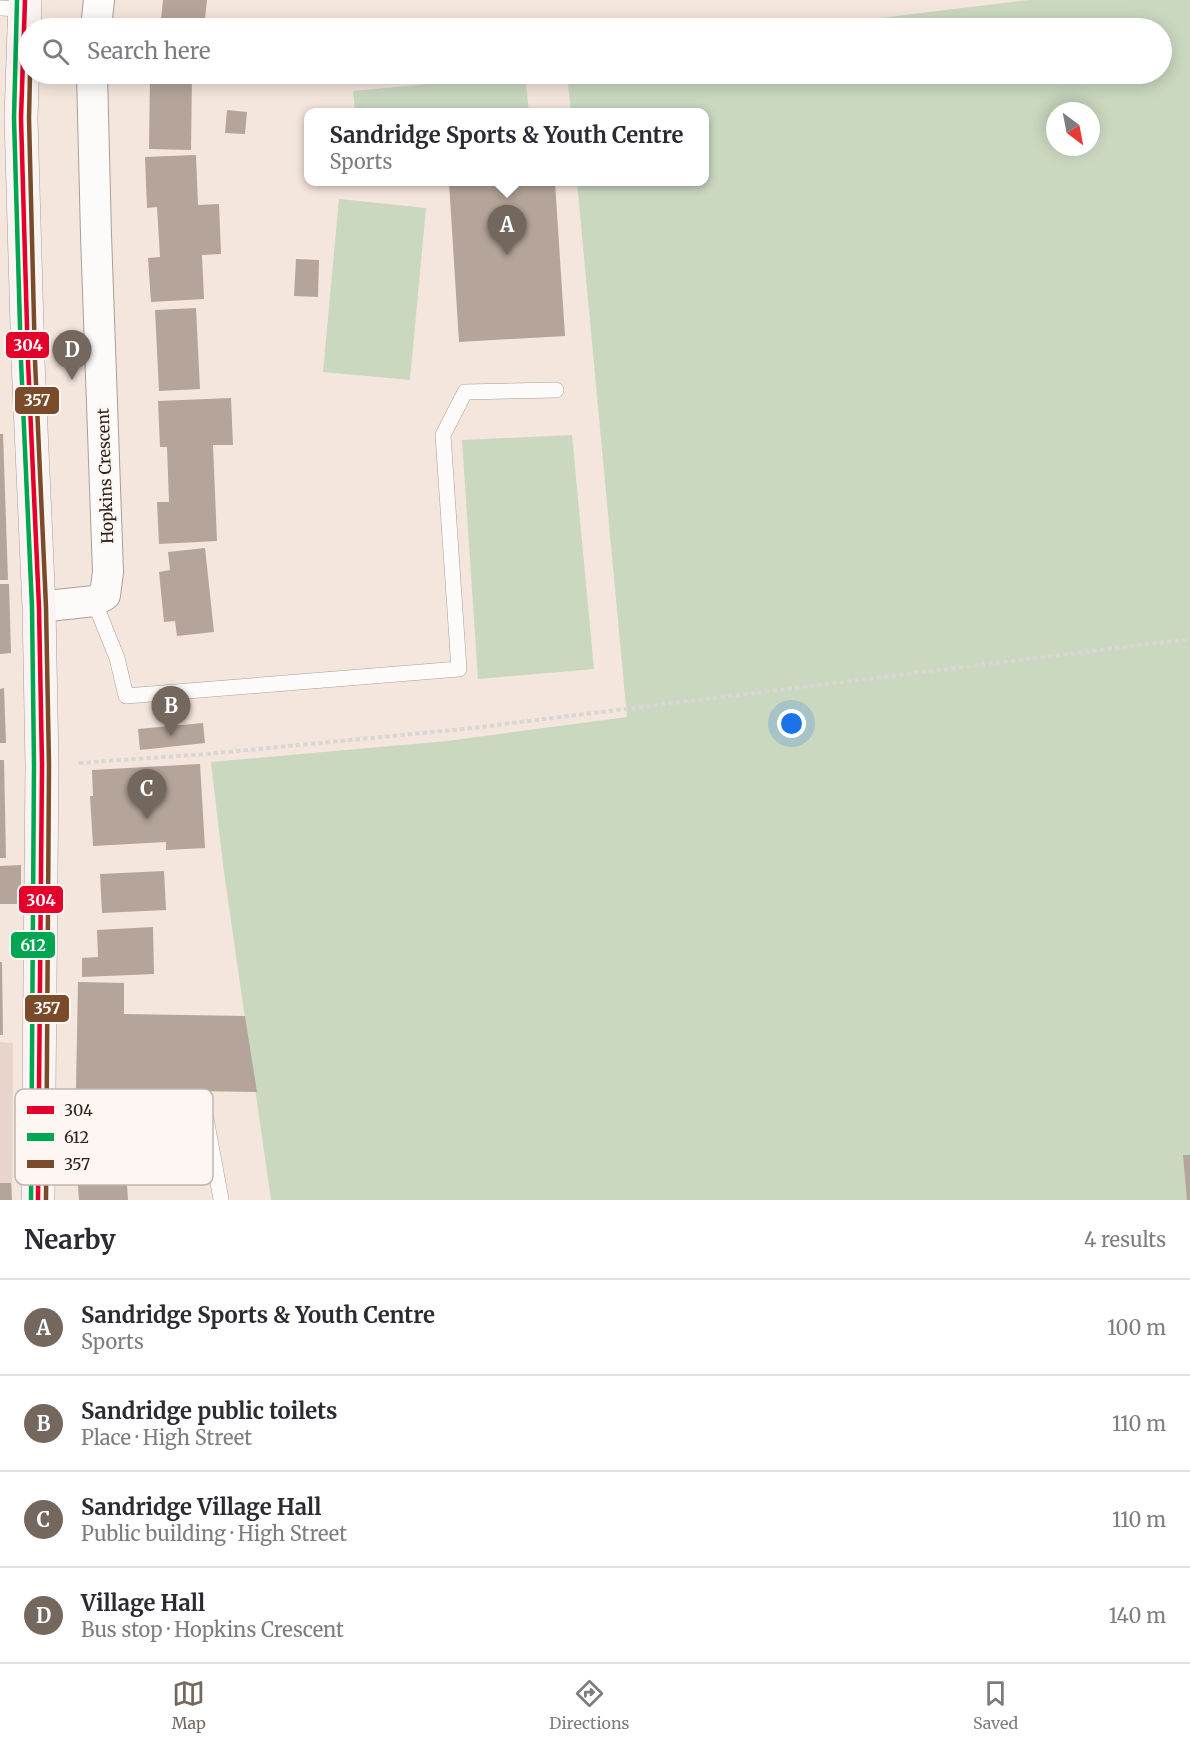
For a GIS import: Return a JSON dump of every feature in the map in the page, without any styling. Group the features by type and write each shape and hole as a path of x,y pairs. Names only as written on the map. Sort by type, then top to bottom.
{"main road":[{"path":"17,6 18,34"},
{"path":"20,84 23,239 39,607 42,765 39,1089"},
{"path":"38,1185 38,1200"}],"street":[{"path":"97,18 99,0"},
{"name":"Hopkins Crescent","path":"92,84 108,572 105,595 94,602"},
{"path":"39,607 94,602"}],"lane":[{"path":"94,602 117,658 126,696 459,669 443,435 465,392 556,390"},
{"path":"213,1156 221,1199"}],"path":[{"path":"42,765 206,754 464,729 1190,639"}],"shaded area":[{"path":"0,1042 13,1043 12,1200 0,1200"}],"green space":[{"path":"1029,0 1190,0 1190,1200 271,1200 223,865 211,762 447,741 627,717 577,186 709,186 709,108 571,108 568,84 1172,84 1172,18 880,18"},
{"path":"428,84 526,84 529,108 355,108 353,91"},
{"path":"339,199 426,208 410,380 323,372"},
{"path":"572,435 594,669 478,679 462,440"}],"building":[{"path":"163,0 207,0 205,18 161,18"},
{"path":"150,84 192,84 191,150 149,149"},
{"path":"227,110 247,112 245,134 225,133"},
{"path":"196,155 198,205 219,204 221,254 202,255 204,299 151,302 148,258 160,257 157,207 147,208 145,157"},
{"path":"449,186 555,186 565,336 459,342"},
{"path":"296,259 319,260 318,297 294,296"},
{"path":"196,308 200,389 159,391 155,310"},
{"path":"231,398 233,445 213,445 217,541 159,544 157,502 169,502 167,447 160,447 158,401"},
{"path":"0,434 3,434 8,580 0,580"},
{"path":"205,548 214,632 177,636 175,621 164,622 159,572 170,570 168,552"},
{"path":"0,584 9,584 11,653 0,654"},
{"path":"4,688 6,743 0,743 0,689"},
{"path":"203,723 205,743 140,750 138,729"},
{"path":"0,760 4,760 6,858 0,858"},
{"path":"200,764 205,848 166,850 166,842 93,846 90,796 93,796 92,770"},
{"path":"21,865 21,904 0,904 0,866"},
{"path":"164,871 166,910 102,913 100,874"},
{"path":"153,927 154,974 82,977 82,958 98,957 97,930"},
{"path":"0,962 2,962 3,1035 0,1035"},
{"path":"78,982 124,983 124,1014 245,1016 257,1092 213,1091 213,1089 76,1089"},
{"path":"1183,1155 1190,1155 1190,1200 1187,1200"},
{"path":"0,1183 11,1183 12,1200 0,1200"},
{"path":"78,1185 127,1185 128,1200 79,1200"}],"transit line":[{"name":"612","path":"17,0 14,118 21,361 32,607 34,765 32,1089"},
{"name":"304","path":"24,18 25,0"},
{"name":"304","path":"22,84 21,118 28,361 39,607 42,765 39,1089"},
{"name":"357","path":"30,84 35,361 46,607 49,765 47,1089"},
{"name":"612","path":"31,1185 31,1200"},
{"name":"304","path":"38,1185 38,1200"},
{"name":"357","path":"46,1185 46,1200"}],"place":[{"name":"Sandridge Sports & Youth Centre","path":"507,255"},
{"name":"Village Hall","path":"72,380"},
{"name":"Sandridge public toilets","path":"171,736"},
{"name":"Sandridge Village Hall","path":"147,819"}]}
